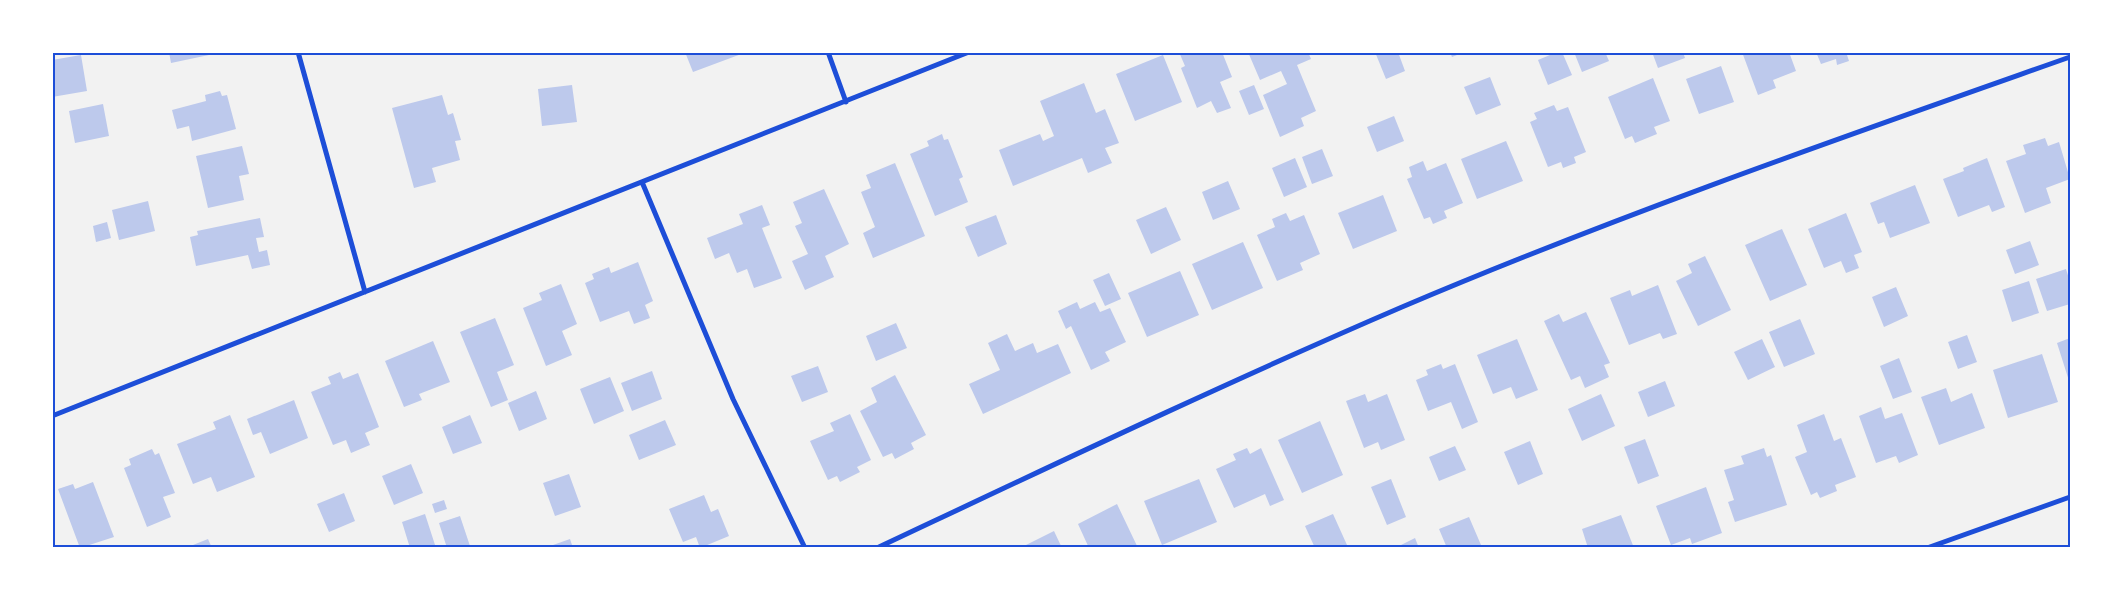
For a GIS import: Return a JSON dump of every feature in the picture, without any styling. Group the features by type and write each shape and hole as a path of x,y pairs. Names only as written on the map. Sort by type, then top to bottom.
{"street":[{"path":"298,52 365,292"},
{"path":"828,52 846,102"},
{"path":"52,416 969,52"},
{"path":"876,548 1258,371 1404,306 1656,205 1853,132 2070,57"},
{"path":"642,182 734,399 804,548"},
{"path":"1927,548 2070,497"}],"building":[{"path":"169,52 209,52 209,55 171,63"},
{"path":"685,52 744,52 744,53 693,72"},
{"path":"1179,52 1222,52 1232,77 1220,82 1231,108 1217,113 1211,101 1197,108 1181,68 1185,66"},
{"path":"1248,52 1308,52 1311,59 1297,65 1316,111 1301,118 1304,126 1280,137 1263,95 1287,84 1281,71 1260,80"},
{"path":"1375,52 1398,52 1405,71 1386,79"},
{"path":"1450,52 1462,52 1462,53 1452,57"},
{"path":"1557,52 1562,52 1572,75 1548,85 1538,60"},
{"path":"1574,52 1605,52 1609,61 1582,72"},
{"path":"1652,52 1683,52 1685,58 1658,68"},
{"path":"1742,52 1789,52 1796,71 1773,80 1776,88 1758,95"},
{"path":"1816,52 1852,53 1847,55 1849,61 1837,65 1836,59 1821,64"},
{"path":"81,55 87,91 52,97 52,60"},
{"path":"1163,55 1182,102 1135,121 1116,74"},
{"path":"1721,66 1734,102 1699,114 1686,79"},
{"path":"1490,77 1501,105 1476,115 1464,87"},
{"path":"1653,78 1670,121 1654,127 1657,134 1635,143 1632,136 1625,139 1608,97"},
{"path":"1084,83 1096,113 1105,109 1119,143 1105,148 1112,163 1088,173 1082,158 1013,186 999,150 1040,134 1043,141 1054,136 1040,101"},
{"path":"572,85 577,122 542,126 538,89"},
{"path":"1254,85 1264,109 1249,115 1239,91"},
{"path":"220,91 222,96 227,95 236,129 192,141 189,126 177,129 172,110 206,101 205,95"},
{"path":"442,95 448,115 453,113 461,140 455,141 460,160 432,168 436,182 414,188 392,108"},
{"path":"103,104 109,136 75,143 69,111"},
{"path":"1554,105 1557,111 1568,107 1586,152 1574,157 1576,163 1563,168 1561,162 1548,167 1530,122 1537,119 1534,113"},
{"path":"1394,116 1404,141 1377,152 1367,127"},
{"path":"942,134 944,140 948,139 963,177 959,179 968,202 935,216 910,154 929,146 927,141"},
{"path":"2045,138 2048,146 2059,142 2070,179 2046,188 2051,203 2025,213 2006,161 2026,154 2023,145"},
{"path":"1506,141 1523,181 1477,199 1461,159"},
{"path":"242,146 249,174 239,176 244,200 208,208 196,156"},
{"path":"1322,149 1333,176 1312,184 1302,157"},
{"path":"1295,158 1307,187 1284,197 1272,168"},
{"path":"1987,158 2005,207 1992,212 1989,205 1958,217 1943,179 1964,171 1963,168"},
{"path":"1423,161 1427,171 1446,163 1463,203 1444,211 1447,218 1433,224 1430,217 1424,219 1407,179 1412,177 1409,167"},
{"path":"895,163 925,236 873,258 863,233 875,227 861,192 871,188 866,175"},
{"path":"1228,181 1240,209 1213,220 1202,192"},
{"path":"1915,185 1930,223 1890,238 1884,222 1878,224 1870,203"},
{"path":"824,189 849,244 825,256 834,277 805,290 792,261 808,254 795,226 802,223 793,202"},
{"path":"1383,195 1397,231 1353,249 1338,213"},
{"path":"148,201 155,231 119,240 112,210"},
{"path":"762,205 770,225 762,228 782,278 754,288 747,269 737,273 729,253 715,259 707,238 743,224 739,214"},
{"path":"1166,207 1181,240 1151,254 1136,220"},
{"path":"1286,213 1290,221 1304,215 1320,254 1300,263 1303,270 1277,281 1257,235 1275,227 1272,219"},
{"path":"1846,213 1862,252 1854,255 1859,268 1846,273 1841,261 1824,268 1808,229"},
{"path":"996,215 1007,244 978,257 965,227"},
{"path":"260,218 264,237 256,238 259,252 267,250 270,265 252,269 248,255 196,266 190,237 198,235 197,231"},
{"path":"107,222 111,238 96,242 93,226"},
{"path":"1782,229 1807,285 1770,301 1745,245"},
{"path":"2030,241 2039,265 2015,274 2006,250"},
{"path":"1243,242 1263,288 1212,310 1192,264"},
{"path":"1705,256 1731,310 1698,326 1676,281 1692,273 1688,264"},
{"path":"638,262 653,301 645,305 650,318 634,324 629,311 600,322 585,283 594,279 592,274 609,267 611,273"},
{"path":"2066,269 2070,282 2070,304 2047,311 2036,279"},
{"path":"1180,271 1199,315 1147,337 1128,293"},
{"path":"1109,273 1121,299 1105,306 1093,280"},
{"path":"2029,281 2039,313 2012,322 2002,290"},
{"path":"561,284 577,324 562,331 572,355 546,366 523,308 542,300 539,293"},
{"path":"1658,285 1677,334 1663,339 1660,333 1629,345 1610,298 1630,290 1632,296"},
{"path":"1896,287 1908,316 1884,327 1872,297"},
{"path":"1077,302 1080,309 1095,302 1100,312 1110,308 1126,342 1105,352 1110,361 1091,370 1071,326 1066,329 1058,311"},
{"path":"1586,312 1610,363 1604,365 1609,377 1585,388 1580,376 1571,380 1544,321 1559,314 1563,322"},
{"path":"495,318 514,365 497,372 508,400 491,407 460,332"},
{"path":"1800,319 1815,354 1784,367 1769,332"},
{"path":"896,323 907,348 876,361 866,336"},
{"path":"1007,334 1015,351 1033,343 1037,353 1058,344 1071,373 983,414 969,384 1000,370 988,343"},
{"path":"1967,335 1977,362 1958,369 1948,342"},
{"path":"2070,338 2070,384 2057,343"},
{"path":"1517,339 1538,390 1516,399 1511,387 1493,394 1477,355"},
{"path":"1762,339 1775,367 1748,380 1734,352"},
{"path":"433,341 450,382 419,394 422,400 404,407 385,361"},
{"path":"2042,354 2058,402 2008,418 1993,370"},
{"path":"1899,358 1912,392 1893,399 1880,366"},
{"path":"1441,364 1443,369 1455,364 1478,422 1462,429 1451,402 1428,411 1416,380 1428,375 1426,370"},
{"path":"818,366 828,392 802,402 791,376"},
{"path":"652,371 662,399 632,411 621,383"},
{"path":"340,372 343,379 358,373 379,427 365,433 370,445 351,453 346,440 333,445 311,392 331,384 328,377"},
{"path":"895,375 926,435 911,443 914,449 895,459 892,453 883,457 860,411 877,402 871,388"},
{"path":"610,377 624,411 594,424 580,389"},
{"path":"1665,381 1675,406 1648,417 1638,392"},
{"path":"1946,388 1951,402 1972,393 1985,428 1939,445 1921,397"},
{"path":"536,391 547,419 519,431 508,403"},
{"path":"1365,394 1368,402 1387,394 1405,440 1381,450 1378,442 1364,448 1346,401"},
{"path":"1601,394 1615,426 1582,441 1568,409"},
{"path":"294,400 308,438 270,454 261,432 253,435 247,419"},
{"path":"1881,407 1885,419 1902,413 1918,455 1899,463 1896,456 1876,463 1859,416"},
{"path":"850,414 871,460 857,467 860,472 840,482 837,476 828,480 810,441 834,431 830,423"},
{"path":"1824,414 1834,441 1841,438 1856,477 1835,485 1837,491 1820,498 1817,492 1811,495 1795,457 1807,452 1797,425"},
{"path":"230,415 255,477 217,492 211,477 193,484 177,444 216,429 213,422"},
{"path":"470,415 482,443 453,454 442,427"},
{"path":"665,420 676,445 639,460 629,435"},
{"path":"1320,421 1343,475 1302,493 1278,440"},
{"path":"1645,439 1659,476 1638,484 1624,447"},
{"path":"1530,441 1543,474 1518,485 1504,452"},
{"path":"1455,446 1466,470 1439,481 1429,457"},
{"path":"1247,448 1250,454 1261,448 1284,500 1270,506 1265,494 1234,508 1216,469 1236,460 1233,454"},
{"path":"1764,448 1767,457 1771,455 1787,505 1735,522 1728,502 1734,500 1724,470 1744,464 1741,456"},
{"path":"152,449 155,455 159,453 175,493 163,497 171,517 147,527 124,468 131,465 129,459"},
{"path":"411,464 423,493 394,505 382,476"},
{"path":"569,474 581,507 555,516 543,483"},
{"path":"1199,479 1217,522 1162,545 1144,501"},
{"path":"1391,479 1406,517 1387,525 1371,487"},
{"path":"93,482 114,537 80,548 58,489 73,484 75,489"},
{"path":"1706,487 1722,533 1692,544 1690,538 1671,545 1656,506"},
{"path":"344,493 355,521 329,532 317,504"},
{"path":"704,495 711,512 718,509 729,536 700,548 696,537 683,542 669,509"},
{"path":"444,500 447,509 435,513 432,504"},
{"path":"1117,504 1138,548 1089,548 1078,524"},
{"path":"425,514 436,548 410,548 402,522"},
{"path":"1333,514 1347,545 1340,548 1315,548 1305,526"},
{"path":"1621,515 1634,548 1588,548 1582,529"},
{"path":"460,516 470,546 447,548 439,523"},
{"path":"1469,517 1481,545 1475,548 1447,548 1439,529"},
{"path":"1054,531 1062,548 1020,548"},
{"path":"1415,538 1419,548 1395,548"},
{"path":"208,539 212,548 188,548 188,547"},
{"path":"570,539 573,548 554,548 553,545"}]}
